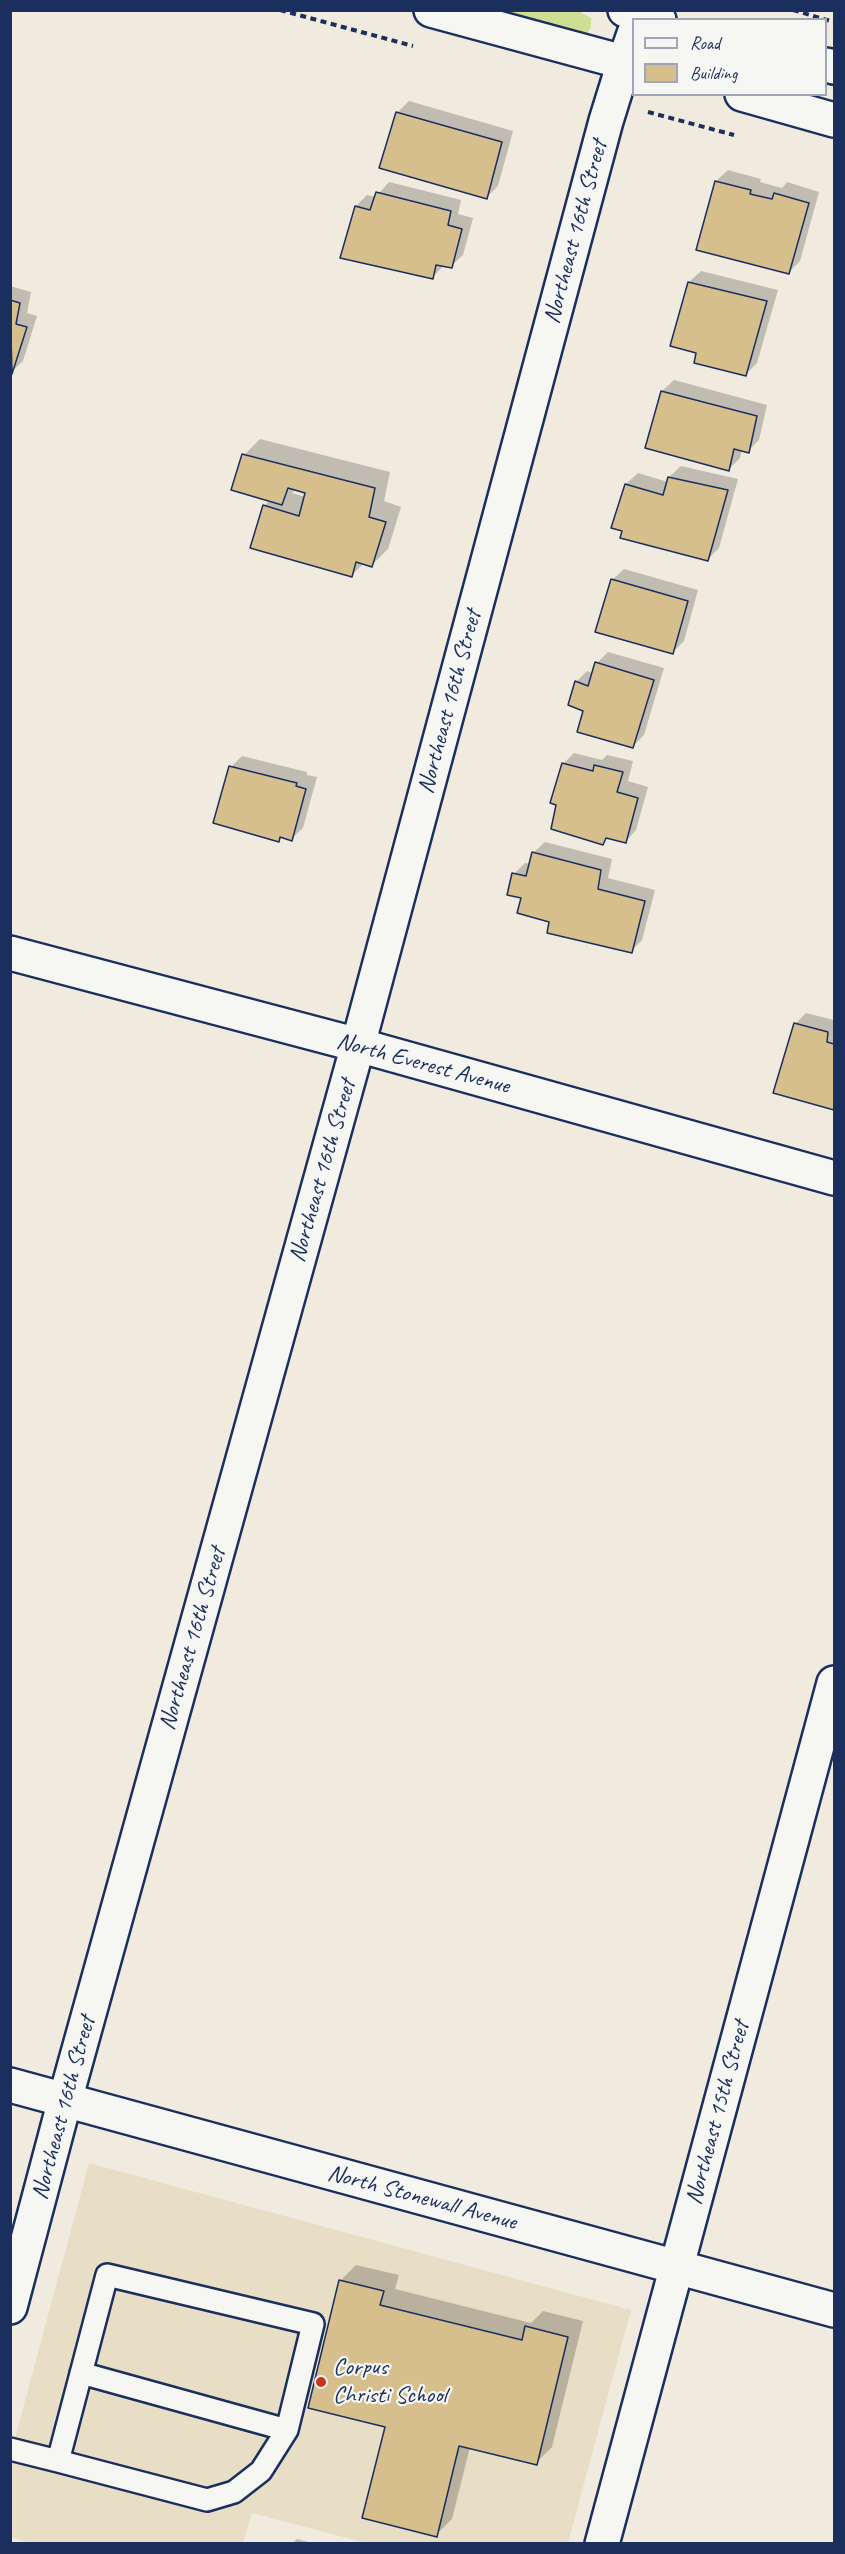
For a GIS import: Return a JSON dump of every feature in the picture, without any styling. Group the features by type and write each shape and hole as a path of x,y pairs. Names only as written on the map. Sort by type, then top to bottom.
{"street":[{"path":"431,10 632,30"},
{"name":"Northeast 16th Street","path":"10,2307 65,2100 358,1046 600,144 632,45"},
{"path":"749,96 834,120"},
{"name":"North Everest Avenue","path":"10,953 358,1046 834,1178"},
{"name":"Northeast 15th Street","path":"602,2544 834,1683"},
{"name":"North Stonewall Avenue","path":"10,2085 834,2310"}],"lane":[{"path":"10,2449 207,2500 234,2492 261,2471 287,2430 313,2324 108,2275 58,2461"},
{"path":"81,2373 287,2430"}],"path":[{"path":"793,10 820,18"}],"shaded area":[{"name":"Corpus Christi School","path":"89,2163 631,2310 568,2543 366,2543 252,2513 243,2543 33,2544 11,2537 11,2453"}],"green space":[{"path":"481,11 578,11 591,18 591,27 586,36"}],"building":[{"path":"396,112 502,142 487,199 379,168"},
{"path":"715,181 751,190 750,194 772,199 774,193 809,203 789,274 696,250"},
{"path":"376,192 451,211 448,225 462,229 452,268 436,265 433,279 340,258 355,206 370,210"},
{"path":"688,282 767,301 746,376 694,363 696,353 670,346"},
{"path":"10,300 20,303 16,324 27,327 12,374"},
{"path":"661,391 757,416 749,453 734,449 729,471 645,448"},
{"path":"242,454 375,488 369,517 386,522 372,567 356,562 352,577 250,548 263,505 299,516 305,493 288,488 282,505 231,490"},
{"path":"668,477 728,490 708,561 620,538 622,531 611,528 625,484 663,495"},
{"path":"611,579 688,601 673,654 595,632"},
{"path":"595,662 654,680 633,748 577,732 583,711 568,705 575,681 588,686"},
{"path":"562,763 593,771 594,765 623,772 617,792 638,798 626,843 606,838 603,845 551,829 556,805 550,803"},
{"path":"229,766 297,783 296,786 306,789 292,841 280,837 279,842 213,823"},
{"path":"532,852 601,870 598,889 645,901 632,953 547,933 549,922 517,913 521,898 507,895 512,873 526,876"},
{"path":"794,1023 828,1032 827,1042 834,1044 834,1110 773,1093"},
{"path":"339,2280 384,2291 380,2305 522,2340 525,2326 568,2337 537,2465 459,2446 437,2537 362,2518 385,2427 308,2408"}],"place":[{"name":"Corpus Christi School","path":"321,2382"}]}
